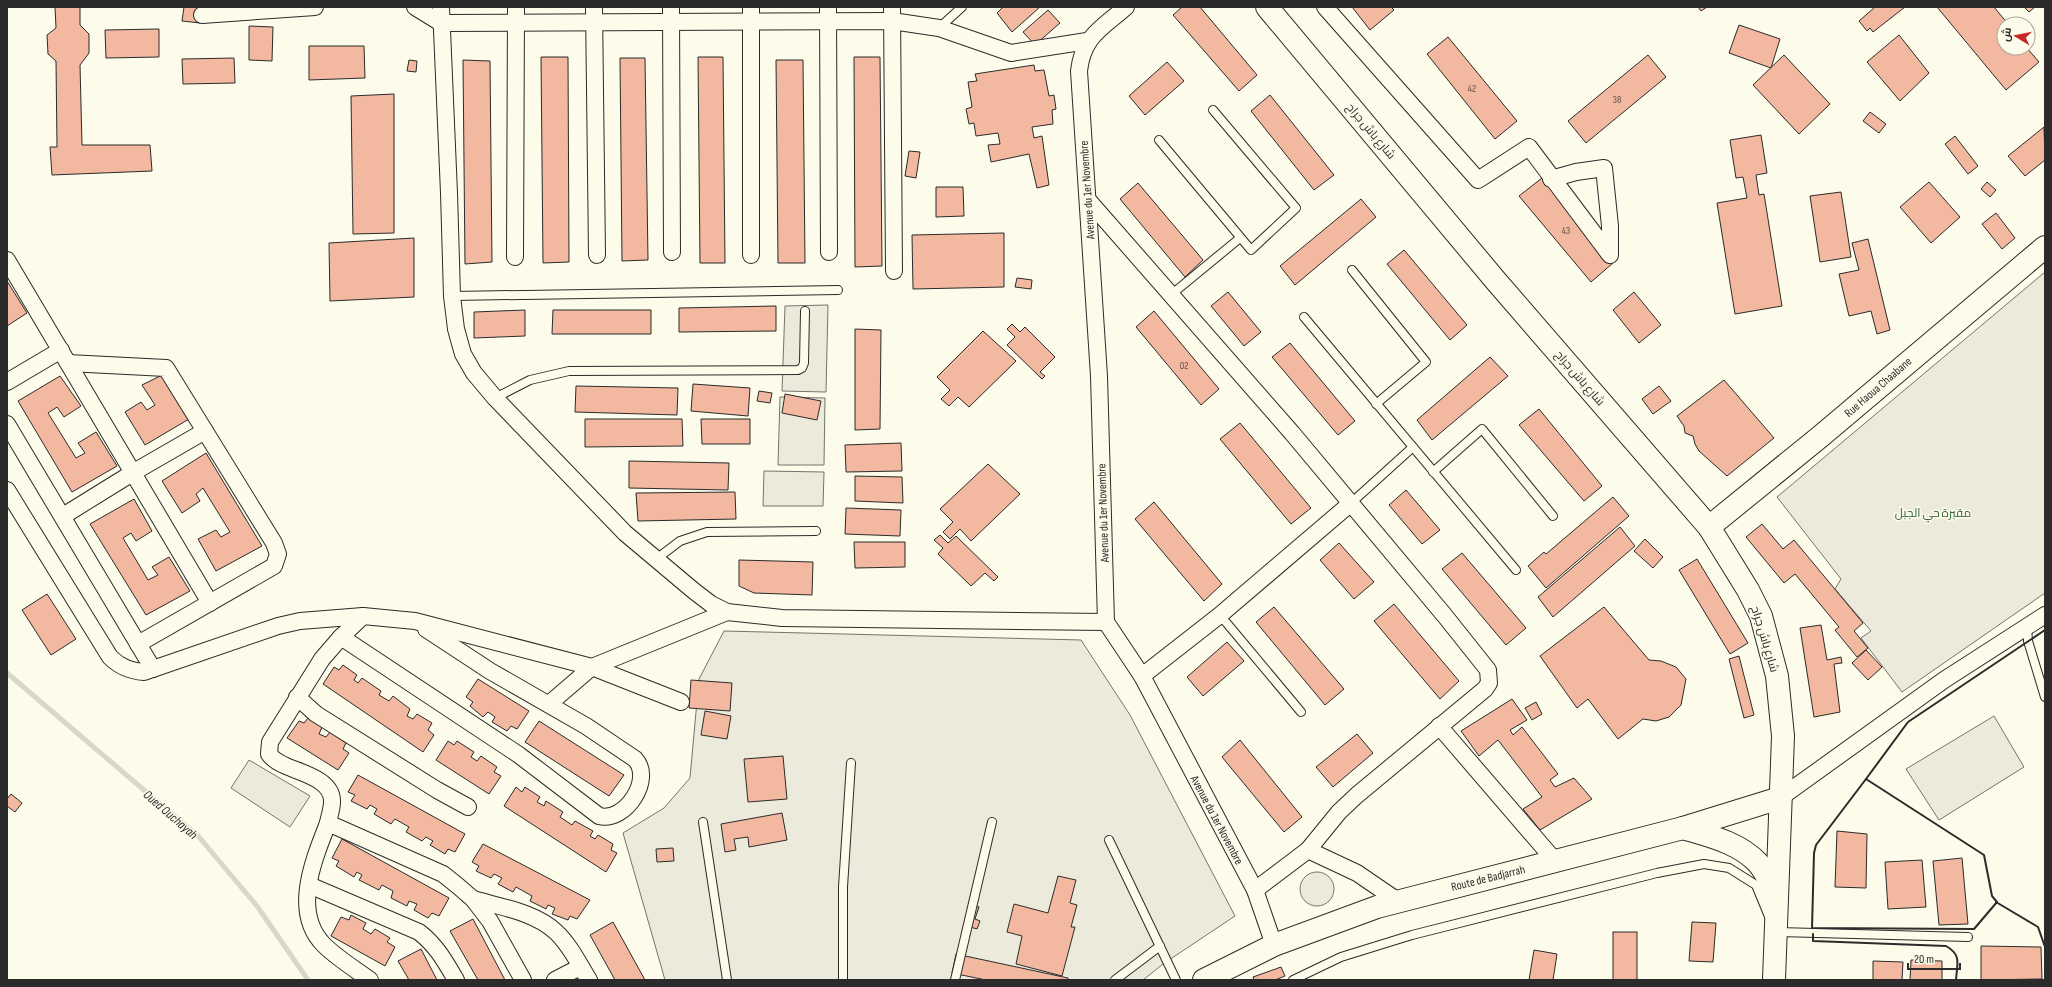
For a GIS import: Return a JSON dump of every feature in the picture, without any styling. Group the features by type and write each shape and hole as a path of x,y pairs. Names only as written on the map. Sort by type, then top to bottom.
{"main road":[{"name":"شارع باش جراح","path":"1267,7 1496,281 1709,527 1748,590 1761,616 1777,676 1783,736 1774,980"},
{"name":"Rue Haoua Chaabane","path":"1709,527 1821,436 2045,247"},
{"name":"Route de Badjarrah","path":"1204,980 1274,945 1348,916 1398,901 1556,862 1683,828 1780,798"},
{"path":"1683,828 1727,842 1748,855 1766,875 1776,896"}],"street":[{"path":"202,15 315,7"},
{"path":"415,7 441,23 594,23 671,15 892,14 939,28 1011,53 1087,42 1126,7"},
{"path":"441,7 452,296 456,329 463,354 474,373 495,398 625,533 655,560 711,604 727,612 782,618 1106,622"},
{"path":"516,7 516,257"},
{"path":"594,7 596,255"},
{"path":"1325,7 1478,180 1529,147 1551,179 1610,255 1610,226 1604,168 1576,172 1551,179"},
{"path":"751,14 751,255"},
{"path":"828,14 828,252"},
{"path":"892,14 894,271"},
{"path":"671,15 672,252"},
{"name":"Avenue du 1er Novembre","path":"1087,42 1081,54 1079,71 1099,376 1106,622 1142,676 1255,890 1274,945"},
{"path":"1088,200 1172,294 1292,433 1350,504 1389,548 1488,670 1489,683 1485,689 1357,795 1339,812 1308,850 1255,890"},
{"path":"7,260 134,472 210,603"},
{"path":"7,382 65,356 166,368 274,543 278,554 274,566 138,644"},
{"path":"7,424 153,669"},
{"path":"63,516 134,472 205,431"},
{"path":"7,490 110,658 119,666 136,672 153,669 278,626 300,621 363,616 415,621 592,666 681,702"},
{"path":"1142,676 1220,615 1350,504"},
{"path":"549,704 592,666 727,612"},
{"path":"1780,798 1944,680 2045,615"},
{"path":"363,616 341,636 322,658 270,742 269,754 274,760 325,785 330,791 332,802 328,823 318,850 309,885 307,903 310,918 318,938 324,945 370,980"},
{"path":"341,636 519,755 599,816 610,817 619,813 633,798 641,782 642,776 640,764 621,749 549,704 490,671 415,621"},
{"path":"297,697 316,714 437,790 468,807"},
{"path":"1439,726 1556,862"},
{"path":"328,823 443,874 473,900 500,937 523,980"},
{"path":"1308,850 1357,873 1398,901"},
{"path":"309,885 419,932 431,941 442,955 456,980"},
{"path":"473,900 522,913 542,922 555,931 564,940 589,980"},
{"path":"555,980 580,967"}],"lane":[{"path":"939,28 953,10 962,7"},
{"path":"1159,140 1251,250 1296,208 1213,110"},
{"path":"1172,294 1240,238"},
{"path":"1352,270 1426,362 1376,404"},
{"path":"452,296 838,290"},
{"path":"495,398 530,380 569,371 798,370 802,368 804,363 805,311"},
{"path":"1304,317 1516,570"},
{"path":"1433,472 1482,429 1553,516"},
{"path":"1350,504 1413,448"},
{"path":"655,560 680,541 707,532 816,531"},
{"path":"1220,615 1302,712"},
{"path":"2027,628 2028,641 2045,697"},
{"path":"843,980 843,887 851,763"},
{"path":"703,822 727,980"},
{"path":"955,980 992,822"},
{"path":"1109,840 1176,980"},
{"path":"1294,980 1341,957 1412,935 1657,873 1704,864 1729,868 1756,885 1775,932 1968,938"},
{"path":"1114,980 1160,946"}],"green space":[{"name":"مقبرة حي الجبل","path":"2045,272 2045,593 1902,692 1861,638 1871,631 1835,589 1841,579 1777,497"},
{"path":"780,397 825,398 824,465 778,465"},
{"path":"764,471 824,472 823,506 763,506"},
{"path":"724,631 1081,640 1130,715 1235,916 1163,964 1143,980 665,980 623,833 664,808 690,778 699,679"},
{"path":"1994,716 2024,767 1939,820 1906,769"},
{"path":"249,760 310,796 290,827 231,788"},
{"path":"1320,872 1329,877 1333,882 1333,896 1329,901 1324,905 1314,906 1310,905 1301,896 1300,886 1301,882 1310,873"}],"shaded area":[{"path":"828,305 826,392 782,391 785,306"}],"building":[{"path":"55,7 80,7 80,25 89,34 89,53 80,65 82,145 150,145 152,171 52,175 50,147 57,147 56,61 48,54 47,35 56,28"},
{"path":"184,7 203,7 200,23 182,21"},
{"path":"1003,7 1040,7 1012,32 997,13"},
{"path":"1182,7 1200,7 1257,75 1239,91 1173,15"},
{"path":"1352,7 1391,7 1394,10 1370,30"},
{"path":"1698,7 1707,7 1701,11"},
{"path":"1875,7 1905,7 1873,32 1870,28 1867,31 1859,21"},
{"path":"1937,7 1994,7 2001,16 1996,16 1996,56 2034,56 2039,62 2006,90"},
{"path":"2024,7 2035,7 2029,12"},
{"path":"1048,10 1060,23 1035,45 1023,32"},
{"path":"1739,25 1780,39 1771,68 1729,53"},
{"path":"249,26 273,27 272,61 249,60"},
{"path":"159,29 159,57 106,58 105,30"},
{"path":"1899,35 1929,73 1900,101 1867,62"},
{"path":"1448,37 1517,121 1495,139 1427,54"},
{"path":"309,46 364,46 365,78 309,80"},
{"path":"1648,55 1666,77 1586,143 1568,121"},
{"path":"1784,55 1830,104 1799,134 1753,85"},
{"path":"541,57 568,57 569,262 543,263"},
{"path":"698,57 723,57 725,263 700,263"},
{"path":"854,57 880,57 882,266 855,267"},
{"path":"234,58 235,83 183,84 182,59"},
{"path":"620,58 645,58 648,260 622,261"},
{"path":"409,60 417,61 416,72 407,71"},
{"path":"463,60 490,61 492,262 465,264"},
{"path":"776,60 803,60 805,263 778,263"},
{"path":"1167,62 1184,81 1145,115 1129,96"},
{"path":"1034,65 1035,71 1044,70 1049,96 1054,95 1056,109 1052,110 1053,124 1032,127 1034,138 1042,136 1049,185 1037,188 1029,154 991,162 988,145 1000,144 998,133 976,136 974,123 969,124 966,109 972,107 968,82 977,81 975,74"},
{"path":"394,94 394,233 353,234 351,96"},
{"path":"1270,95 1334,175 1314,190 1251,111"},
{"path":"1870,112 1886,124 1879,133 1863,121"},
{"path":"2044,127 2045,160 2025,176 2008,156"},
{"path":"1761,135 1767,173 1756,175 1759,195 1764,194 1782,306 1735,314 1717,203 1747,198 1743,177 1736,178 1730,140"},
{"path":"1955,136 1978,166 1968,174 1945,144"},
{"path":"909,151 920,152 916,178 905,176"},
{"path":"1542,178 1613,263 1591,282 1519,196"},
{"path":"1929,182 1960,217 1931,243 1900,207"},
{"path":"1987,182 1996,190 1990,197 1981,189"},
{"path":"1138,183 1203,260 1185,277 1120,199"},
{"path":"936,187 963,187 964,216 936,217"},
{"path":"1841,192 1851,257 1820,262 1810,196"},
{"path":"1361,199 1376,217 1295,285 1280,266"},
{"path":"1996,213 2015,238 2002,249 1982,224"},
{"path":"1004,233 1004,287 913,289 912,235"},
{"path":"414,238 414,297 330,301 329,243"},
{"path":"1868,239 1890,330 1877,334 1871,311 1849,316 1839,274 1859,270 1852,243"},
{"path":"1404,250 1467,325 1450,340 1387,264"},
{"path":"1017,278 1032,280 1031,289 1015,287"},
{"path":"7,281 27,313 7,326"},
{"path":"1228,292 1261,332 1244,346 1211,306"},
{"path":"1634,292 1661,325 1639,343 1613,310"},
{"path":"776,306 776,331 679,332 679,308"},
{"path":"525,310 525,336 474,338 474,312"},
{"path":"553,310 651,310 651,334 552,334"},
{"path":"1154,311 1219,389 1201,405 1136,327"},
{"path":"1012,324 1020,332 1025,327 1055,357 1040,372 1045,376 1042,379 1007,345 1015,337 1007,329"},
{"path":"855,329 881,330 880,429 855,430"},
{"path":"983,331 1016,361 969,407 958,397 949,406 941,399 950,390 937,377"},
{"path":"1290,343 1355,421 1338,435 1272,357"},
{"path":"1490,357 1508,376 1432,440 1417,420"},
{"path":"162,375 189,419 145,445 125,412 141,402 147,410 155,405 142,385"},
{"path":"60,376 81,406 64,417 57,407 48,413 76,458 85,453 78,443 96,432 117,466 72,492 18,401"},
{"path":"1724,380 1774,438 1727,476 1699,451 1693,436 1685,433 1684,426 1677,416"},
{"path":"693,384 750,388 748,416 691,411"},
{"path":"576,386 678,388 677,415 575,412"},
{"path":"1659,386 1671,401 1653,414 1642,399"},
{"path":"759,391 772,393 770,403 757,401"},
{"path":"785,394 821,401 817,420 782,413"},
{"path":"1539,409 1602,486 1584,501 1519,425"},
{"path":"585,419 682,419 683,446 585,447"},
{"path":"701,419 750,419 750,444 702,444"},
{"path":"1240,423 1311,508 1291,524 1220,439"},
{"path":"901,443 902,471 846,472 845,445"},
{"path":"206,453 262,546 216,571 198,539 216,530 221,537 230,532 203,488 196,494 200,501 182,513 162,481"},
{"path":"629,461 729,463 728,490 629,488"},
{"path":"988,464 1020,494 971,541 960,529 950,539 943,532 953,522 940,509"},
{"path":"855,476 902,477 903,503 855,501"},
{"path":"1406,490 1440,530 1422,544 1389,505"},
{"path":"735,492 736,519 638,521 636,493"},
{"path":"1613,497 1629,516 1546,588 1528,566 1544,552 1546,554"},
{"path":"134,499 152,531 136,541 131,533 123,538 148,580 158,575 152,567 169,557 190,591 146,615 90,524"},
{"path":"1154,502 1222,584 1204,601 1135,519"},
{"path":"846,508 901,510 900,536 845,534"},
{"path":"1762,524 1783,549 1794,540 1863,623 1854,631 1868,648 1857,657 1835,630 1839,627 1795,574 1784,583 1746,537"},
{"path":"1620,527 1635,546 1553,617 1538,597"},
{"path":"940,535 948,543 956,536 998,577 994,581 985,573 971,586 938,554 943,548 934,540"},
{"path":"1645,539 1663,557 1653,568 1634,551"},
{"path":"854,542 905,542 905,567 855,568"},
{"path":"1339,543 1374,582 1354,599 1320,560"},
{"path":"1462,553 1526,628 1506,645 1442,569"},
{"path":"1697,559 1748,643 1730,654 1679,570"},
{"path":"739,560 813,562 812,595 754,593 739,586"},
{"path":"47,594 76,639 51,655 22,610"},
{"path":"1394,604 1459,681 1440,699 1374,621"},
{"path":"1274,607 1344,689 1325,705 1256,622"},
{"path":"1604,607 1649,660 1661,661 1676,667 1686,679 1681,705 1669,717 1656,721 1643,719 1618,739 1588,699 1577,708 1540,656"},
{"path":"1821,625 1827,660 1841,657 1842,663 1834,664 1840,712 1814,717 1800,628"},
{"path":"1227,642 1244,661 1203,696 1187,677"},
{"path":"1866,650 1882,667 1868,680 1852,663"},
{"path":"1739,656 1754,715 1744,718 1729,659"},
{"path":"343,665 357,675 354,680 358,683 362,678 381,691 379,695 389,701 393,696 410,709 407,716 413,719 417,714 432,723 428,730 434,735 423,752 323,684 334,667 339,670"},
{"path":"478,679 529,711 517,729 511,726 507,731 492,722 495,717 488,712 483,717 470,706 473,702 466,697"},
{"path":"691,680 732,683 730,711 689,708"},
{"path":"1512,699 1527,720 1510,730 1513,735 1522,727 1558,774 1550,780 1555,787 1574,778 1592,799 1540,830 1523,809 1542,797 1498,740 1479,756 1461,731"},
{"path":"1536,702 1542,714 1532,720 1525,708"},
{"path":"705,711 731,716 727,739 701,735"},
{"path":"308,718 322,727 319,734 326,737 330,732 346,743 343,749 349,753 338,770 287,738 299,721 304,723"},
{"path":"539,721 624,775 609,796 525,742"},
{"path":"1357,734 1373,753 1333,787 1316,767"},
{"path":"1240,740 1302,817 1284,832 1222,757"},
{"path":"448,741 454,745 457,741 474,752 471,757 477,761 481,756 497,767 494,772 501,776 489,794 436,760"},
{"path":"783,756 787,799 748,802 744,759"},
{"path":"358,775 465,834 455,852 448,849 445,854 430,845 433,841 426,837 422,841 406,832 409,827 395,819 391,824 374,814 377,809 370,805 367,809 351,801 355,795 348,792"},
{"path":"516,787 522,792 525,787 540,797 537,802 544,806 546,801 563,812 560,817 572,825 575,821 593,831 590,836 595,839 598,835 613,844 611,850 617,853 606,872 504,806"},
{"path":"11,794 22,803 15,812 7,806 7,799"},
{"path":"782,813 787,840 749,847 748,837 734,839 736,850 725,852 721,824"},
{"path":"1837,831 1867,834 1866,888 1835,887"},
{"path":"342,839 449,898 439,916 432,913 428,918 414,910 417,904 409,901 407,906 391,898 393,891 382,885 379,890 359,880 362,875 357,872 354,877 336,866 339,861 332,858"},
{"path":"483,844 590,900 577,919 570,916 568,920 552,914 555,908 548,905 546,909 530,901 532,896 516,887 513,892 498,884 502,878 494,874 491,878 476,871 479,866 472,862"},
{"path":"673,848 674,861 657,862 656,849"},
{"path":"1962,858 1968,924 1939,925 1933,861"},
{"path":"1922,860 1926,907 1888,909 1885,862"},
{"path":"1058,876 1076,880 1070,903 1077,905 1071,927 1075,927 1062,976 1016,964 1022,936 1007,932 1014,904 1048,913"},
{"path":"971,904 979,907 975,919 980,921 977,929 964,925"},
{"path":"351,915 366,923 363,929 371,934 375,929 390,938 387,942 395,947 385,966 331,936 341,917 349,920"},
{"path":"473,919 505,980 478,980 450,931"},
{"path":"613,922 645,980 615,980 590,935"},
{"path":"1692,922 1716,923 1713,962 1689,961"},
{"path":"1613,932 1637,932 1637,980 1613,980"},
{"path":"1981,946 2041,947 2042,979 1981,980"},
{"path":"421,949 437,980 409,980 398,961"},
{"path":"1534,950 1557,954 1553,980 1529,980"},
{"path":"956,954 1068,978 1068,980 986,980 952,973"},
{"path":"1911,960 1942,961 1942,980 1910,980"},
{"path":"1873,961 1903,962 1902,980 1873,980"},
{"path":"1281,967 1285,976 1275,980 1254,980 1253,977"}],"waterway":[{"name":"Oued Ouchayah","path":"7,673 199,837 257,906 308,980"}],"wall":[{"path":"1866,779 1908,722 2045,630"},
{"path":"1866,779 1984,855 1992,896 1997,902 1974,929 1812,928 1814,853 1816,845 1866,779"},
{"path":"1996,902 2038,927 2045,947"},
{"path":"1813,934 1813,941 1946,946 1951,949 1956,956 1956,980"}]}
